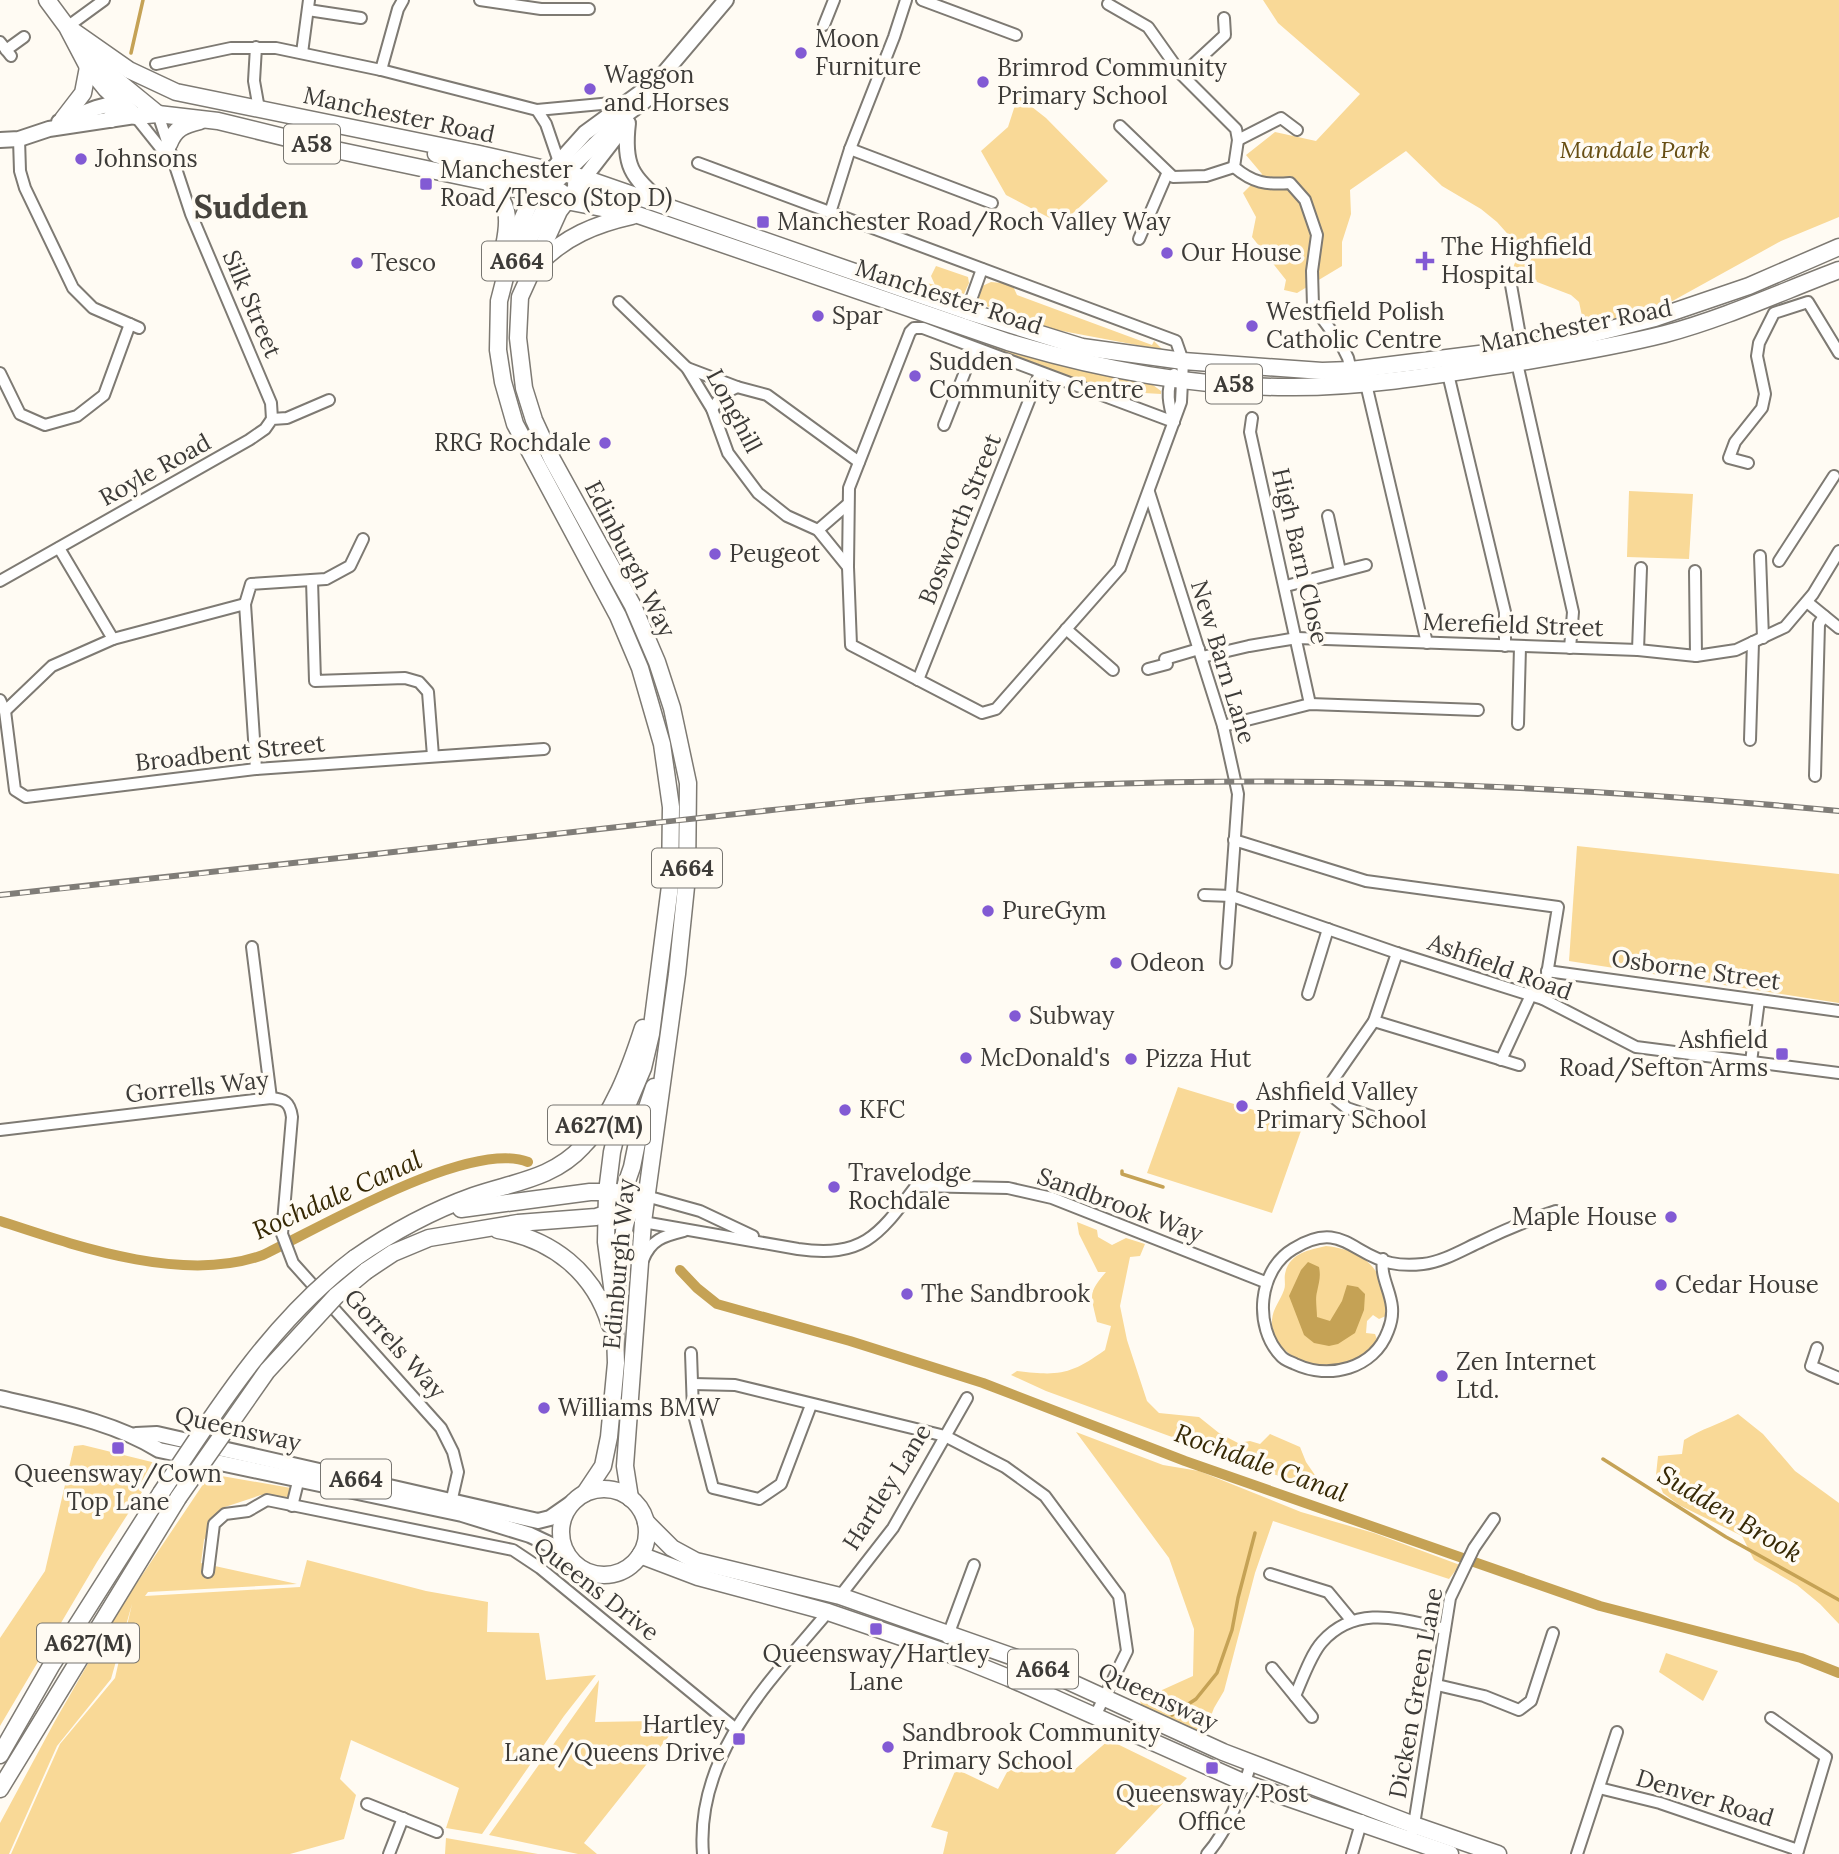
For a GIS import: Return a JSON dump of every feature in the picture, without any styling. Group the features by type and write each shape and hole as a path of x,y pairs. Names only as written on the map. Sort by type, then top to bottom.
{"highway":[{"name":"A58","path":"47,0 67,27 88,67 135,116"},
{"name":"A58","path":"67,27 122,74"},
{"path":"63,119 83,93 88,67"},
{"path":"122,74 139,97 158,114"},
{"path":"111,119 119,102 122,74"},
{"name":"Manchester Road","path":"122,74 176,92 475,153 567,176 670,208 967,312 1082,347 1183,361 1322,371 1357,380 1520,355 1581,352 1666,334 1767,299 1839,270"},
{"path":"139,97 176,92"},
{"name":"Manchester Road","path":"135,116 158,114 206,120 638,215 786,268 1032,349 1177,379 1292,387 1448,374 1655,318 1749,286 1839,247"},
{"path":"169,144 175,131 181,127 206,120"},
{"path":"364,131 550,197"},
{"name":"Edinburgh Way","path":"567,176 517,231 499,301 498,331 502,377 515,424 618,616 640,668 660,734 671,807 670,886 651,1034 643,1068 618,1127 612,1152 615,1192 605,1214 614,1301 616,1363 609,1437 603,1466 579,1498"},
{"name":"Edinburgh Way","path":"498,331 518,257 550,197 567,176"},
{"name":"A664","path":"488,182 499,194 508,215 499,267 499,301"},
{"name":"Edinburgh Way","path":"550,197 520,297 518,338 524,388 534,420 552,459 633,606 657,662 672,708 688,783 687,877 677,974 646,1196 635,1220 639,1269 625,1466 630,1498"},
{"name":"A664","path":"529,274 565,240 594,226 638,215"},
{"name":"A627(M)","path":"0,1755 51,1666 161,1493 215,1410 260,1351 330,1276 389,1235 471,1197 539,1177 555,1169 583,1146 608,1112 658,986"},
{"path":"646,1196 615,1192 632,1167 640,1128 666,1053"},
{"name":"A627(M)","path":"435,1214 590,1192 615,1192"},
{"path":"605,1214 635,1220"},
{"name":"A627(M)","path":"0,1789 178,1498 267,1371 336,1296 393,1253 429,1238 485,1227 605,1214"},
{"name":"A664","path":"614,1301 622,1261 623,1227 635,1220"},
{"name":"A627(M)","path":"485,1227 534,1239 568,1260 588,1280 604,1307 610,1324 616,1363"},
{"path":"597,1489 612,1490 630,1498 640,1509 646,1522 647,1537 640,1555 630,1566 617,1573 602,1575 587,1571 575,1563 566,1552 561,1538 562,1523 579,1498 597,1489"},
{"name":"Queensway","path":"646,1522 672,1548 696,1561 840,1596 1022,1660 1364,1814 1413,1833 1498,1854"},
{"name":"Queensway","path":"640,1555 698,1577 828,1612 942,1651 1245,1783 1364,1814"},
{"name":"Queensway","path":"1413,1833 1450,1854"}],"main road":[{"path":"567,176 628,114 726,0"},
{"path":"567,176 585,133 628,114 654,91 659,79"},
{"name":"Manchester Road","path":"49,129 63,119 139,97"},
{"path":"628,114 625,148 629,167 639,184 670,208"},
{"name":"Manchester Road","path":"0,140 19,139 49,129 135,116"},
{"name":"Queensway","path":"0,1398 135,1435 159,1450 301,1473 450,1506 538,1521 550,1518 579,1498"},
{"name":"Queensway","path":"450,1506 530,1535 566,1552"}],"street":[{"path":"67,27 104,0"},
{"path":"381,70 403,0"},
{"path":"480,0 541,9 589,9"},
{"path":"824,25 834,0"},
{"path":"830,213 849,149 906,0"},
{"path":"922,0 1016,35"},
{"path":"1123,12 1129,0"},
{"path":"1108,4 1148,27 1182,75 1236,129 1238,140 1234,167"},
{"path":"302,53 309,5 361,18"},
{"path":"1182,75 1225,35 1224,18"},
{"path":"6,49 23,37"},
{"path":"256,47 254,81 259,109"},
{"name":"Manchester Road","path":"156,64 231,48 276,48 381,70 537,110 612,103 628,114"},
{"path":"537,110 546,124 567,176 582,192 638,215"},
{"name":"Silk Street","path":"158,114 195,223 271,403 272,419"},
{"name":"Silk Street","path":"135,116 174,166"},
{"path":"1238,140 1281,118 1297,130"},
{"path":"1120,126 1173,177 1206,176 1234,167"},
{"path":"0,373 20,414 45,425 77,416 104,395 135,326 93,308 73,288 22,180 19,139"},
{"path":"849,149 992,203"},
{"name":"Manchester Road","path":"698,163 1176,341 1183,361"},
{"path":"1234,167 1248,179 1271,184 1290,183 1305,200 1317,235 1312,271 1313,306 1349,358 1372,410 1427,643"},
{"path":"1139,239 1167,174"},
{"path":"967,312 982,269"},
{"path":"1511,285 1529,413 1573,612 1570,648"},
{"name":"Longhill","path":"619,302 687,368 712,409 728,453 758,493 787,516 818,530"},
{"path":"1748,463 1726,457 1762,408 1765,394 1757,356 1764,329 1774,313 1808,302 1839,353"},
{"path":"1174,422 923,328 914,328 909,332 849,488 851,645 982,713 996,709 1120,568 1149,492 1174,422 1181,402 1177,379 1183,361"},
{"path":"944,425 974,349"},
{"path":"687,368 767,395 859,462"},
{"name":"Bosworth Street","path":"918,680 1040,373"},
{"path":"1448,374 1505,612 1505,646"},
{"path":"712,409 723,394 737,387"},
{"name":"Royle Road","path":"0,581 204,471 259,434 272,419 287,418 329,400"},
{"name":"High Barn Close","path":"1252,418 1250,432 1310,704"},
{"path":"1779,561 1834,476"},
{"path":"1828,486 1839,493"},
{"name":"New Barn Lane","path":"1149,492 1223,726 1238,794 1226,963"},
{"path":"848,504 818,530 848,567"},
{"path":"1328,516 1340,571"},
{"path":"256,769 245,604 251,584 326,579 350,566 363,539"},
{"path":"60,548 113,639"},
{"name":"Merefield Street","path":"1148,670 1167,664 1165,659 1297,638 1638,650 1696,656 1736,650 1786,627 1836,565 1839,551"},
{"path":"1751,740 1758,640 1760,556"},
{"path":"1286,586 1366,565"},
{"path":"1638,650 1641,568"},
{"path":"1695,571 1696,656"},
{"path":"312,580 314,681 405,678 419,682 428,692 433,756"},
{"path":"1807,602 1839,628"},
{"path":"5,711 52,666 113,639 245,604"},
{"path":"1815,776 1819,624 1824,616"},
{"path":"1066,629 1113,670"},
{"path":"1518,723 1520,647"},
{"name":"Broadbent Street","path":"0,700 5,711 15,790 26,797 256,769 544,749"},
{"path":"1223,726 1310,704 1478,710"},
{"path":"1234,840 1366,881 1558,907 1543,999"},
{"name":"Ashfield Road","path":"1204,895 1232,896 1397,953 1543,999 1636,1047 1839,1073"},
{"path":"1308,994 1328,929"},
{"path":"252,947 271,1098"},
{"path":"1388,1122 1347,1108 1332,1096 1333,1080 1374,1021 1397,953"},
{"name":"Osborne Street","path":"1548,971 1839,1011"},
{"path":"1501,1060 1531,995"},
{"path":"1751,1062 1759,1000"},
{"path":"1374,1021 1519,1065"},
{"name":"Gorrells Way","path":"0,1130 271,1098 285,1101 291,1110 284,1212"},
{"name":"Sandbrook Way","path":"635,1220 818,1252 838,1251 873,1237 916,1186 1008,1188 1052,1198 1265,1282"},
{"path":"646,1196 700,1211 765,1242"},
{"path":"1383,1259 1381,1270 1389,1289 1393,1311 1389,1330 1382,1344 1368,1359 1343,1371 1311,1371 1282,1357 1268,1334 1262,1314 1265,1282 1281,1258 1293,1249 1321,1238 1343,1239 1383,1259 1390,1263 1425,1264 1556,1210"},
{"name":"Gorrels Way","path":"284,1212 282,1234 293,1263 441,1428 453,1452 458,1472 450,1506"},
{"name":"Sandbrook Way","path":"639,1269 646,1250 655,1240 690,1230"},
{"path":"1817,1348 1811,1366 1839,1378"},
{"path":"691,1353 693,1411 713,1488 759,1499 781,1484 811,1405"},
{"path":"693,1384 735,1385 945,1437 1005,1467 1045,1496 1119,1596 1127,1651 1095,1716"},
{"name":"Hartley Lane","path":"840,1596 893,1528 967,1398"},
{"path":"292,1506 301,1473"},
{"name":"Queens Drive","path":"208,1572 214,1524 225,1514 248,1511 267,1500 513,1550 540,1568 736,1729"},
{"name":"Dicken Green Lane","path":"1413,1833 1450,1598 1474,1548 1494,1519"},
{"path":"942,1651 974,1565"},
{"path":"1270,1574 1328,1592 1352,1621"},
{"path":"703,1854 702,1839 709,1788 723,1751 756,1696 828,1612"},
{"path":"1295,1696 1321,1643 1346,1622 1380,1616 1445,1629"},
{"path":"1437,1685 1484,1696 1519,1710 1531,1701 1553,1633"},
{"path":"1272,1668 1312,1717"},
{"path":"1771,1718 1826,1757 1798,1852"},
{"path":"1577,1854 1617,1732"},
{"path":"1207,1854 1227,1821 1245,1783 1251,1763"},
{"name":"Denver Road","path":"1599,1788 1660,1803 1798,1852"},
{"path":"367,1804 437,1832"},
{"path":"1352,1854 1364,1814"},
{"path":"389,1854 403,1818"}],"green space":[{"name":"Mandale Park","path":"1263,0 1839,0 1839,217 1781,241 1658,309 1584,325 1579,302 1571,295 1511,272 1521,249 1497,222 1481,209 1442,186 1406,151 1350,190 1351,214 1342,242 1342,266 1297,293 1284,290 1286,280 1252,237 1256,217 1243,193 1262,174 1246,155 1275,132 1316,141 1360,94 1278,23"},
{"path":"1018,96 1046,118 1108,181 1061,224 1006,195 981,151 1008,127"},
{"path":"936,266 968,277 969,283 964,294 948,295 923,290 927,283 935,285 931,276"},
{"path":"991,282 1012,284 1017,295 1152,345 1154,341 1163,350 1057,330 977,303 975,301 980,287"},
{"path":"990,342 1149,382 1161,391 1161,394 1144,393 1138,402 988,346"},
{"path":"1629,491 1693,494 1689,559 1627,557"},
{"path":"1577,846 1839,874 1839,1003 1569,961"},
{"path":"1178,1087 1303,1125 1272,1213 1147,1173"},
{"path":"1077,1222 1097,1230 1098,1237 1112,1245 1126,1238 1145,1244 1140,1256 1130,1257 1120,1306 1127,1340 1147,1401 1159,1413 1199,1417 1219,1433 1238,1443 1250,1441 1260,1444 1270,1434 1300,1447 1306,1462 1328,1494 1046,1391 1011,1375 1017,1371 1064,1372 1082,1365 1105,1350 1111,1326 1097,1322 1092,1295 1106,1272 1098,1272 1079,1234"},
{"path":"1326,1246 1354,1253 1372,1267 1383,1287 1388,1315 1379,1319 1373,1315 1367,1321 1366,1333 1375,1334 1378,1342 1353,1362 1332,1368 1308,1363 1286,1351 1273,1331 1272,1320 1284,1290 1285,1274 1291,1261 1301,1254"},
{"path":"1738,1414 1763,1434 1795,1471 1839,1503 1839,1624 1797,1585 1754,1560 1742,1536 1679,1505 1663,1493 1656,1475 1658,1456 1682,1454 1684,1440"},
{"path":"1076,1432 1163,1465 1199,1471 1301,1512 1374,1533 1460,1565 1449,1579 1273,1521 1255,1573 1224,1691 1204,1734 1141,1705 1140,1700 1193,1676 1194,1629 1169,1558"},
{"path":"83,1445 160,1464 97,1562 0,1726 0,1638 45,1571 74,1446"},
{"path":"210,1474 291,1488 288,1497 261,1495 225,1507 204,1540 201,1563 297,1584 148,1592 145,1596 300,1587 307,1560 426,1591 488,1602 487,1632 539,1633 546,1680 596,1675 564,1716 482,1834 446,1828 459,1788 351,1740 340,1779 356,1795 344,1839 290,1854 11,1854 60,1744 115,1678 132,1604 111,1679 57,1746 9,1854 0,1854 0,1823 55,1721 120,1608"},
{"path":"1666,1653 1718,1671 1703,1701 1659,1672"},
{"path":"599,1680 595,1722 655,1721 669,1736 584,1843 597,1854 578,1854 489,1835"},
{"path":"1109,1740 1187,1778 1115,1854 943,1854 948,1832 931,1827 956,1769 998,1789 1015,1757 1073,1771"},
{"path":"446,1838 538,1854 445,1854"}],"shaded area":[{"path":"1308,1262 1319,1267 1317,1317 1330,1321 1342,1301 1347,1285 1358,1287 1365,1294 1364,1310 1355,1333 1338,1344 1329,1346 1314,1343 1304,1335 1289,1296 1301,1270"}],"waterway":[{"name":"Sudden Brook","path":"131,53 143,0"},
{"name":"Rochdale Canal","path":"0,1221 62,1241 130,1258 165,1264 232,1263 263,1255 356,1208 433,1174 470,1163 502,1158 528,1162"},
{"name":"Sudden Brook","path":"1122,1171 1122,1174 1163,1187"},
{"name":"Rochdale Canal","path":"680,1270 717,1304 850,1341 983,1383 1185,1461 1600,1606 1801,1658 1839,1673"},
{"name":"Sudden Brook","path":"1603,1459 1726,1537 1839,1600"},
{"path":"1172,1715 1196,1699 1217,1673 1232,1630 1255,1533"}],"railway":[{"path":"0,895 808,806 970,791 1079,785 1269,781 1460,785 1650,795 1839,811"}],"place":[{"name":"Moon Furniture","path":"801,53"},
{"name":"Brimrod Community Primary School","path":"983,82"},
{"name":"Waggon and Horses","path":"590,89"},
{"name":"Johnsons","path":"81,159"},
{"name":"Manchester Road/Tesco (Stop D)","path":"426,184"},
{"name":"Manchester Road/Roch Valley Way","path":"763,222"},
{"name":"Our House","path":"1167,253"},
{"name":"The Highfield Hospital","path":"1425,261"},
{"name":"Tesco","path":"357,263"},
{"name":"Spar","path":"818,316"},
{"name":"Westfield Polish Catholic Centre","path":"1252,326"},
{"name":"Sudden Community Centre","path":"915,376"},
{"name":"RRG Rochdale","path":"605,443"},
{"name":"Peugeot","path":"715,554"},
{"name":"PureGym","path":"988,911"},
{"name":"Odeon","path":"1116,963"},
{"name":"Subway","path":"1015,1016"},
{"name":"Ashfield Road/Sefton Arms","path":"1782,1054"},
{"name":"McDonald's","path":"966,1058"},
{"name":"Pizza Hut","path":"1131,1059"},
{"name":"Ashfield Valley Primary School","path":"1242,1106"},
{"name":"KFC","path":"845,1110"},
{"name":"Travelodge Rochdale","path":"834,1187"},
{"name":"Maple House","path":"1671,1217"},
{"name":"Cedar House","path":"1661,1285"},
{"name":"The Sandbrook","path":"907,1294"},
{"name":"Zen Internet Ltd.","path":"1442,1376"},
{"name":"Williams BMW","path":"544,1408"},
{"name":"Queensway/Cown Top Lane","path":"118,1448"},
{"name":"Queensway/Hartley Lane","path":"876,1629"},
{"name":"Hartley Lane/Queens Drive","path":"739,1739"},
{"name":"Sandbrook Community Primary School","path":"888,1747"},
{"name":"Queensway/Post Office","path":"1212,1768"}],"district":[{"name":"Sudden","path":"251,207"}]}
